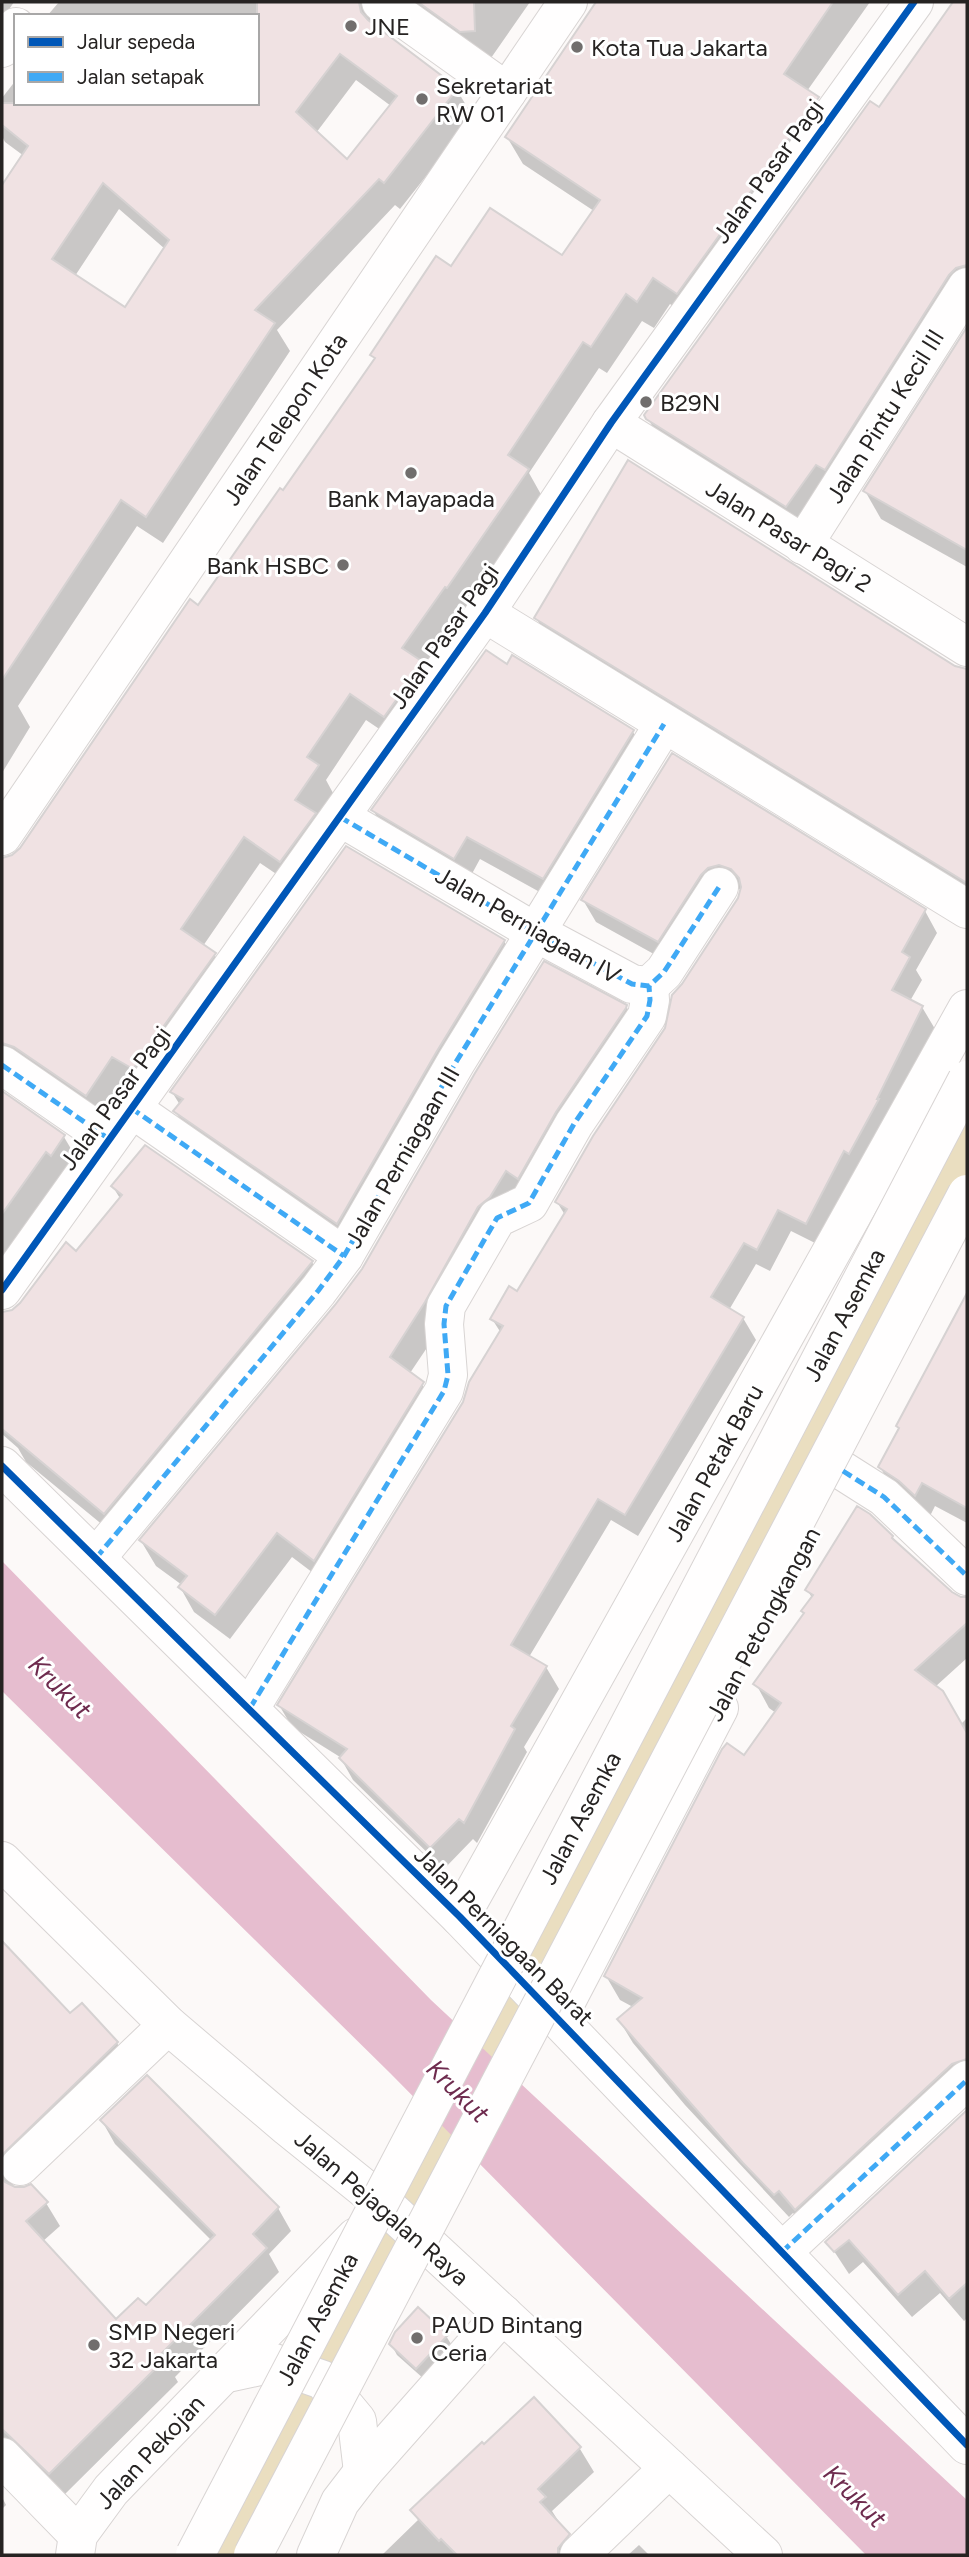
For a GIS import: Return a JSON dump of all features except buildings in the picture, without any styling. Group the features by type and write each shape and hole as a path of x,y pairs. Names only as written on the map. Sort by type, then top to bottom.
{"street":[{"path":"381,2 507,92"},
{"name":"Jalan Telepon Kota","path":"2,835 568,2"},
{"name":"Jalan Pasar Pagi","path":"2,1290 485,613 611,424 914,2"},
{"path":"2,48 14,30"},
{"name":"Jalan Pintu Kecil III","path":"803,545 967,287"},
{"name":"Jalan Pasar Pagi 2","path":"611,424 967,647"},
{"path":"485,613 967,909"},
{"name":"Jalan Perniagaan III","path":"96,1558 318,1291 344,1256 456,1062 664,724"},
{"name":"Jalan Perniagaan IV","path":"340,817 535,932 632,984 649,986 664,972 719,887"},
{"path":"250,1708 444,1391 448,1375 444,1324 446,1306 497,1218 529,1203 574,1124 647,1016 649,986"},
{"name":"Jalan Petak Baru","path":"460,1917 967,1009"},
{"path":"2,1065 108,1139"},
{"name":"Jalan Asemka","path":"195,2555 967,1080"},
{"path":"131,1108 344,1256"},
{"path":"253,2555 967,1194"},
{"name":"Jalan Petongkangan","path":"558,2017 967,1231"},
{"name":"Jalan Perniagaan Barat","path":"2,1466 460,1917 967,2445"},
{"path":"843,1471 884,1497 967,1576"},
{"name":"Jalan Pejagalan Raya","path":"2,1861 168,2025 386,2207 763,2555"},
{"path":"20,2166 168,2025"},
{"path":"782,2252 967,2080"},
{"name":"Jalan Pekojan","path":"77,2545 111,2490 386,2207"},
{"path":"316,2555 340,2502 363,2472 503,2314"},
{"path":"223,2374 274,2363 323,2380 356,2420 363,2472"},
{"path":"2,2457 77,2545"},
{"path":"579,2555 669,2468"}],"shaded area":[{"path":"967,1080 967,1194 253,2555 196,2555"}],"water":[{"name":"Krukut","path":"2,1561 431,2000 967,2500 967,2555 866,2555 390,2073 2,1691"}],"marked path":[{"path":"96,1558 318,1291 344,1256 456,1062 664,724"},
{"path":"340,817 535,932 632,984 649,986 664,972 719,887"},
{"path":"250,1708 444,1391 448,1375 444,1324 446,1306 497,1218 529,1203 574,1124 647,1016 649,986"},
{"path":"2,1065 109,1139"},
{"path":"131,1108 344,1256"},
{"path":"843,1471 884,1497 967,1576"},
{"path":"782,2252 967,2080"}],"cycle path":[{"path":"2,1290 485,613 611,423 914,2"},
{"path":"2,1466 460,1917 967,2445"}],"place":[{"name":"JNE","path":"351,26"},
{"name":"Kota Tua Jakarta","path":"577,47"},
{"name":"Sekretariat RW 01","path":"422,99"},
{"name":"B29N","path":"646,402"},
{"name":"Bank Mayapada","path":"411,473"},
{"name":"Bank HSBC","path":"343,565"},
{"name":"PAUD Bintang Ceria","path":"417,2338"},
{"name":"SMP Negeri 32 Jakarta","path":"94,2345"}]}
